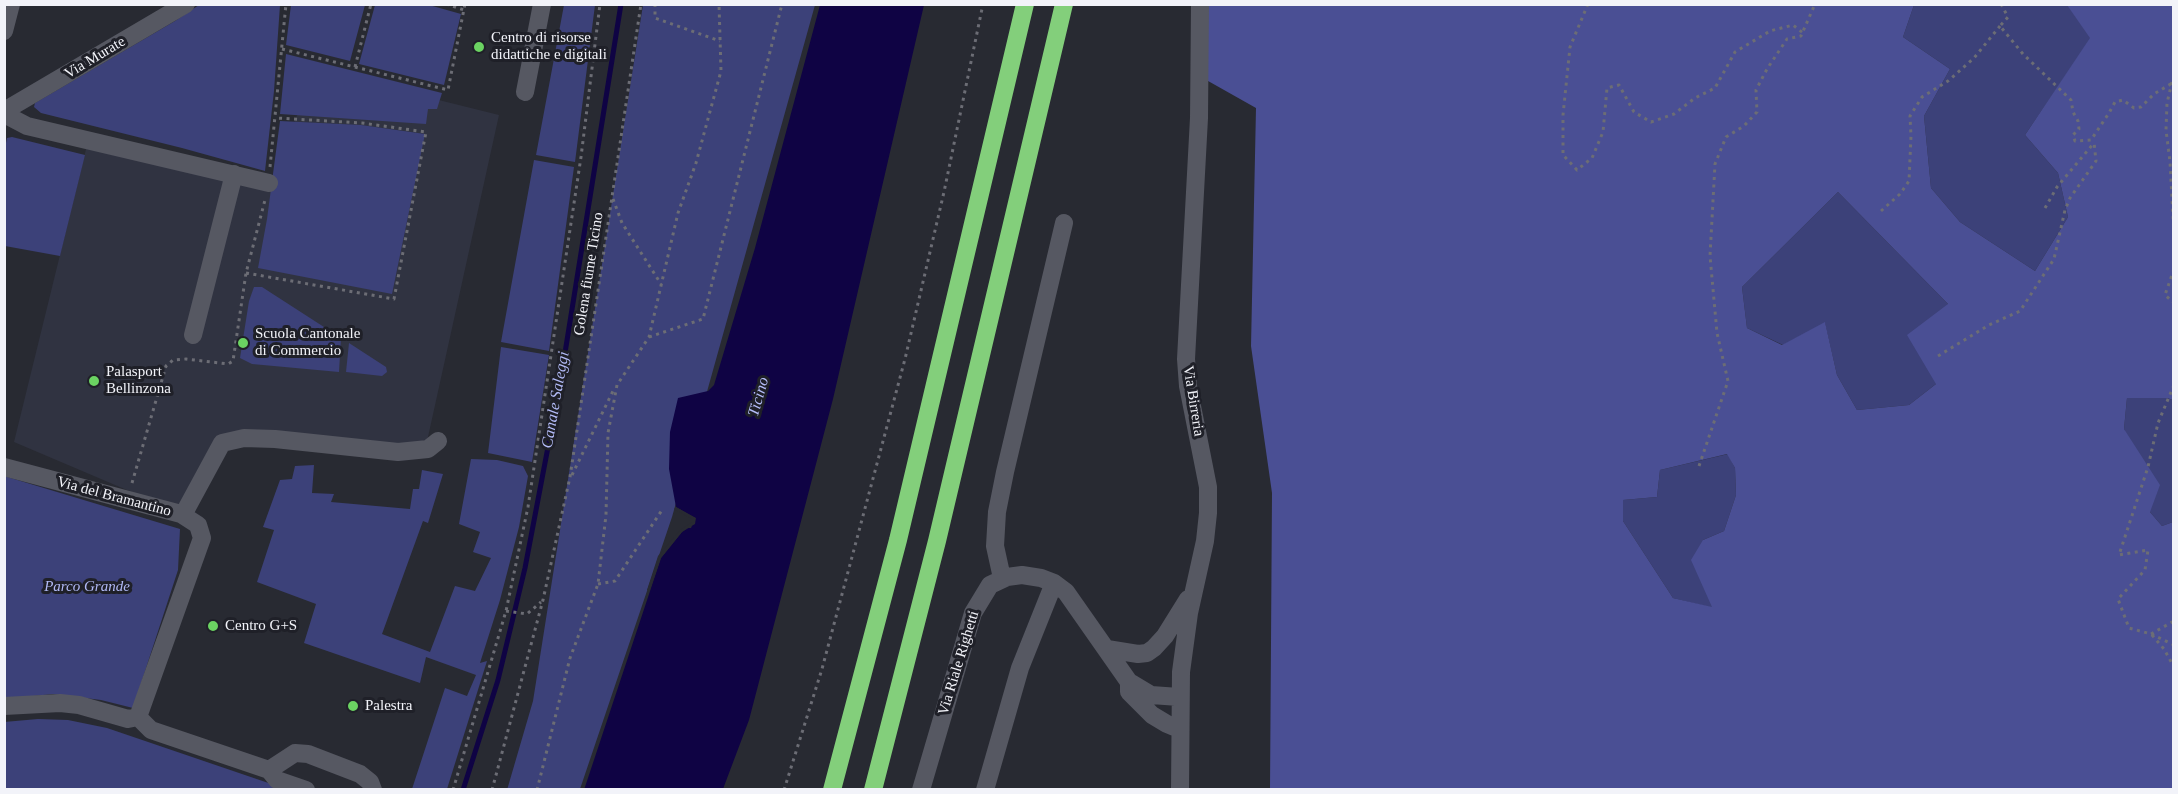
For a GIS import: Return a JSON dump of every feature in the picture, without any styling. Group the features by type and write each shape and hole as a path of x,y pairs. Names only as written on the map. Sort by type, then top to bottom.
{"highway":[{"path":"832,789 898,540 1025,4"},
{"path":"873,789 953,473 1064,4"}],"street":[{"path":"4,31 11,4"},
{"name":"Via Murate","path":"4,113 186,4"},
{"path":"525,92 542,4"},
{"name":"Via Birreria","path":"1180,789 1179,697 1184,647 1204,541 1208,505 1208,488 1190,396 1186,359 1200,108 1200,7"},
{"path":"4,113 27,126 269,183"},
{"path":"193,335 234,174"},
{"path":"1064,223 1005,472 997,512 996,557 1002,578 1013,575 1032,576 1054,583 1066,592 1129,682 1151,695 1179,697"},
{"path":"183,516 222,443 244,438 275,438 398,452 428,449 438,441"},
{"name":"Via del Bramantino","path":"4,467 183,516 198,525 202,538 138,717"},
{"name":"Via Riale Righetti","path":"921,789 973,613 985,591 1002,578"},
{"path":"985,789 1020,668 1054,583"},
{"path":"1107,649 1138,654 1147,653 1155,648 1194,590"},
{"path":"1129,682 1130,692 1152,715 1179,729"},
{"path":"4,706 60,703 79,705 128,718 138,717 151,730 269,770 277,780 306,789"},
{"path":"269,770 295,753 309,754 360,774 370,782 373,789"}],"path":[{"path":"355,67 370,4"},
{"path":"447,4 464,10"},
{"path":"281,48 448,90 465,4"},
{"path":"453,789 508,612 528,507 581,157 600,4"},
{"name":"Golena fiume Ticino","path":"492,789 543,600 570,477 642,4"},
{"path":"655,4 655,18 720,41"},
{"path":"570,477 616,385 649,337 678,213 696,163 721,71 719,4"},
{"path":"649,337 703,319 782,4"},
{"path":"784,789 822,669 905,359 944,192 983,4"},
{"path":"1588,4 1570,47 1563,115 1563,155 1577,170 1592,158 1603,132 1607,88 1619,85 1634,112 1651,122 1674,114 1695,98 1715,88 1736,52 1770,31 1793,25 1803,33"},
{"path":"1699,466 1728,381 1717,333 1710,256 1715,164 1726,137 1744,126 1757,112 1756,90 1787,39 1801,36 1815,4"},
{"path":"1881,211 1900,194 1909,182 1910,116 1922,97 1948,81 1974,58 2008,17 2001,4"},
{"path":"2000,26 2023,54 2071,100 2079,129 2073,135 2075,141 2091,140 2115,102 2123,100 2134,108 2141,107 2154,93 2173,82"},
{"path":"2173,82 2166,130 2174,236"},
{"path":"246,273 394,298 426,132 362,123 276,118"},
{"path":"1938,356 1989,325 2020,311 2054,259 2070,198 2096,161 2094,135"},
{"path":"2044,208 2057,187 2094,142"},
{"path":"612,197 622,223 662,284"},
{"path":"2174,269 2165,295 2174,303"},
{"path":"127,500 166,366 172,360 186,359 230,363"},
{"path":"537,789 570,658 598,584 606,515 608,433 616,385"},
{"path":"2174,385 2158,423 2148,467 2119,555 2148,550 2145,570 2118,599 2129,628 2151,634 2174,645"},
{"path":"598,584 615,581 662,510"},
{"path":"508,612 527,614 543,600"},
{"path":"2151,634 2174,621"},
{"path":"2151,634 2164,648 2174,667"}],"shaded area":[{"path":"1200,5 1914,5 1903,37 1950,69 1924,116 1931,188 1960,222 2035,271 2068,217 2058,173 2025,135 2090,38 2067,5 2173,5 2173,400 2127,398 2124,429 2160,485 2150,512 2162,526 2173,522 2173,789 1270,789 1272,493 1251,346 1256,108 1201,77","holes":["1838,192 1948,304 1907,335 1936,384 1909,405 1857,410 1837,375 1825,322 1782,345 1747,328 1742,287","1727,454 1735,468 1736,495 1724,531 1703,540 1691,560 1712,607 1673,598 1623,521 1623,500 1657,497 1660,470"]},
{"name":"Scuola Cantonale di Commercio","path":"314,69 499,115 426,446 229,432 188,516 14,442 88,141 270,189"}],"green space":[{"path":"2067,4 2091,38 2025,135 2058,173 2068,217 2035,271 1960,222 1931,188 1924,116 1950,69 1903,37 1914,5"},
{"path":"199,5 280,5 265,171 41,113 34,107 35,103"},
{"path":"291,5 365,5 350,61 286,45"},
{"path":"375,5 429,5 461,14 444,85 359,64"},
{"path":"564,5 595,5 575,162 536,155"},
{"path":"643,5 815,5 672,517 580,789 507,790 533,701"},
{"path":"286,54 442,93 437,109 428,109 426,124 280,114"},
{"path":"280,121 361,125 425,134 392,294 258,268"},
{"path":"12,137 85,155 60,256 5,246 5,148 7,138"},
{"path":"534,160 574,167 549,351 501,342"},
{"path":"1838,192 1948,304 1936,384 1909,405 1857,410 1837,375 1825,323 1783,345 1747,328 1742,287"},
{"path":"254,287 262,287 341,338 339,372 252,364 240,358 249,301"},
{"path":"349,343 386,367 387,372 382,376 346,372"},
{"path":"501,347 549,355 532,462 488,453"},
{"path":"2127,398 2173,400 2173,522 2162,526 2150,512 2124,429"},
{"path":"1728,454 1735,468 1736,495 1724,531 1703,540 1713,608 1673,598 1623,521 1623,500 1657,497 1660,470"},
{"path":"471,459 497,460 523,466 528,476 519,527 500,600 480,663 487,661 447,789 412,789 445,688 467,696 476,675 426,657 420,683 304,643 316,604 257,582 274,530 263,527 280,480 292,479 295,466 314,465 312,493 334,494 331,502 410,509 413,489 419,489 422,470 443,474 428,523 423,521 382,634 430,652 455,586 475,591 491,558 473,552 480,532 459,524"},
{"name":"Parco Grande","path":"4,476 180,529 178,570 133,708 101,700 53,694 5,699"},
{"path":"38,719 68,720 107,728 286,789 5,789 4,722"}],"water":[{"name":"Ticino","path":"820,5 924,5 833,399 749,720 723,789 584,790 661,558 682,532 691,528 695,518 676,507 669,469 670,432 678,398 708,391 714,385 755,248"}],"pier":[{"path":"676,507 696,518 695,524 682,532 661,558 650,590 647,590 658,556 680,530 692,522 692,519 674,509"}],"waterway":[{"name":"Canale Saleggi","path":"463,790 498,680 525,568 560,384 621,4"}],"place":[{"name":"Centro di risorse didattiche e digitali","path":"479,47"},
{"name":"Scuola Cantonale di Commercio","path":"243,343"},
{"name":"Palasport Bellinzona","path":"94,381"},
{"name":"Centro G+S","path":"213,626"},
{"name":"Palestra","path":"353,706"}]}
